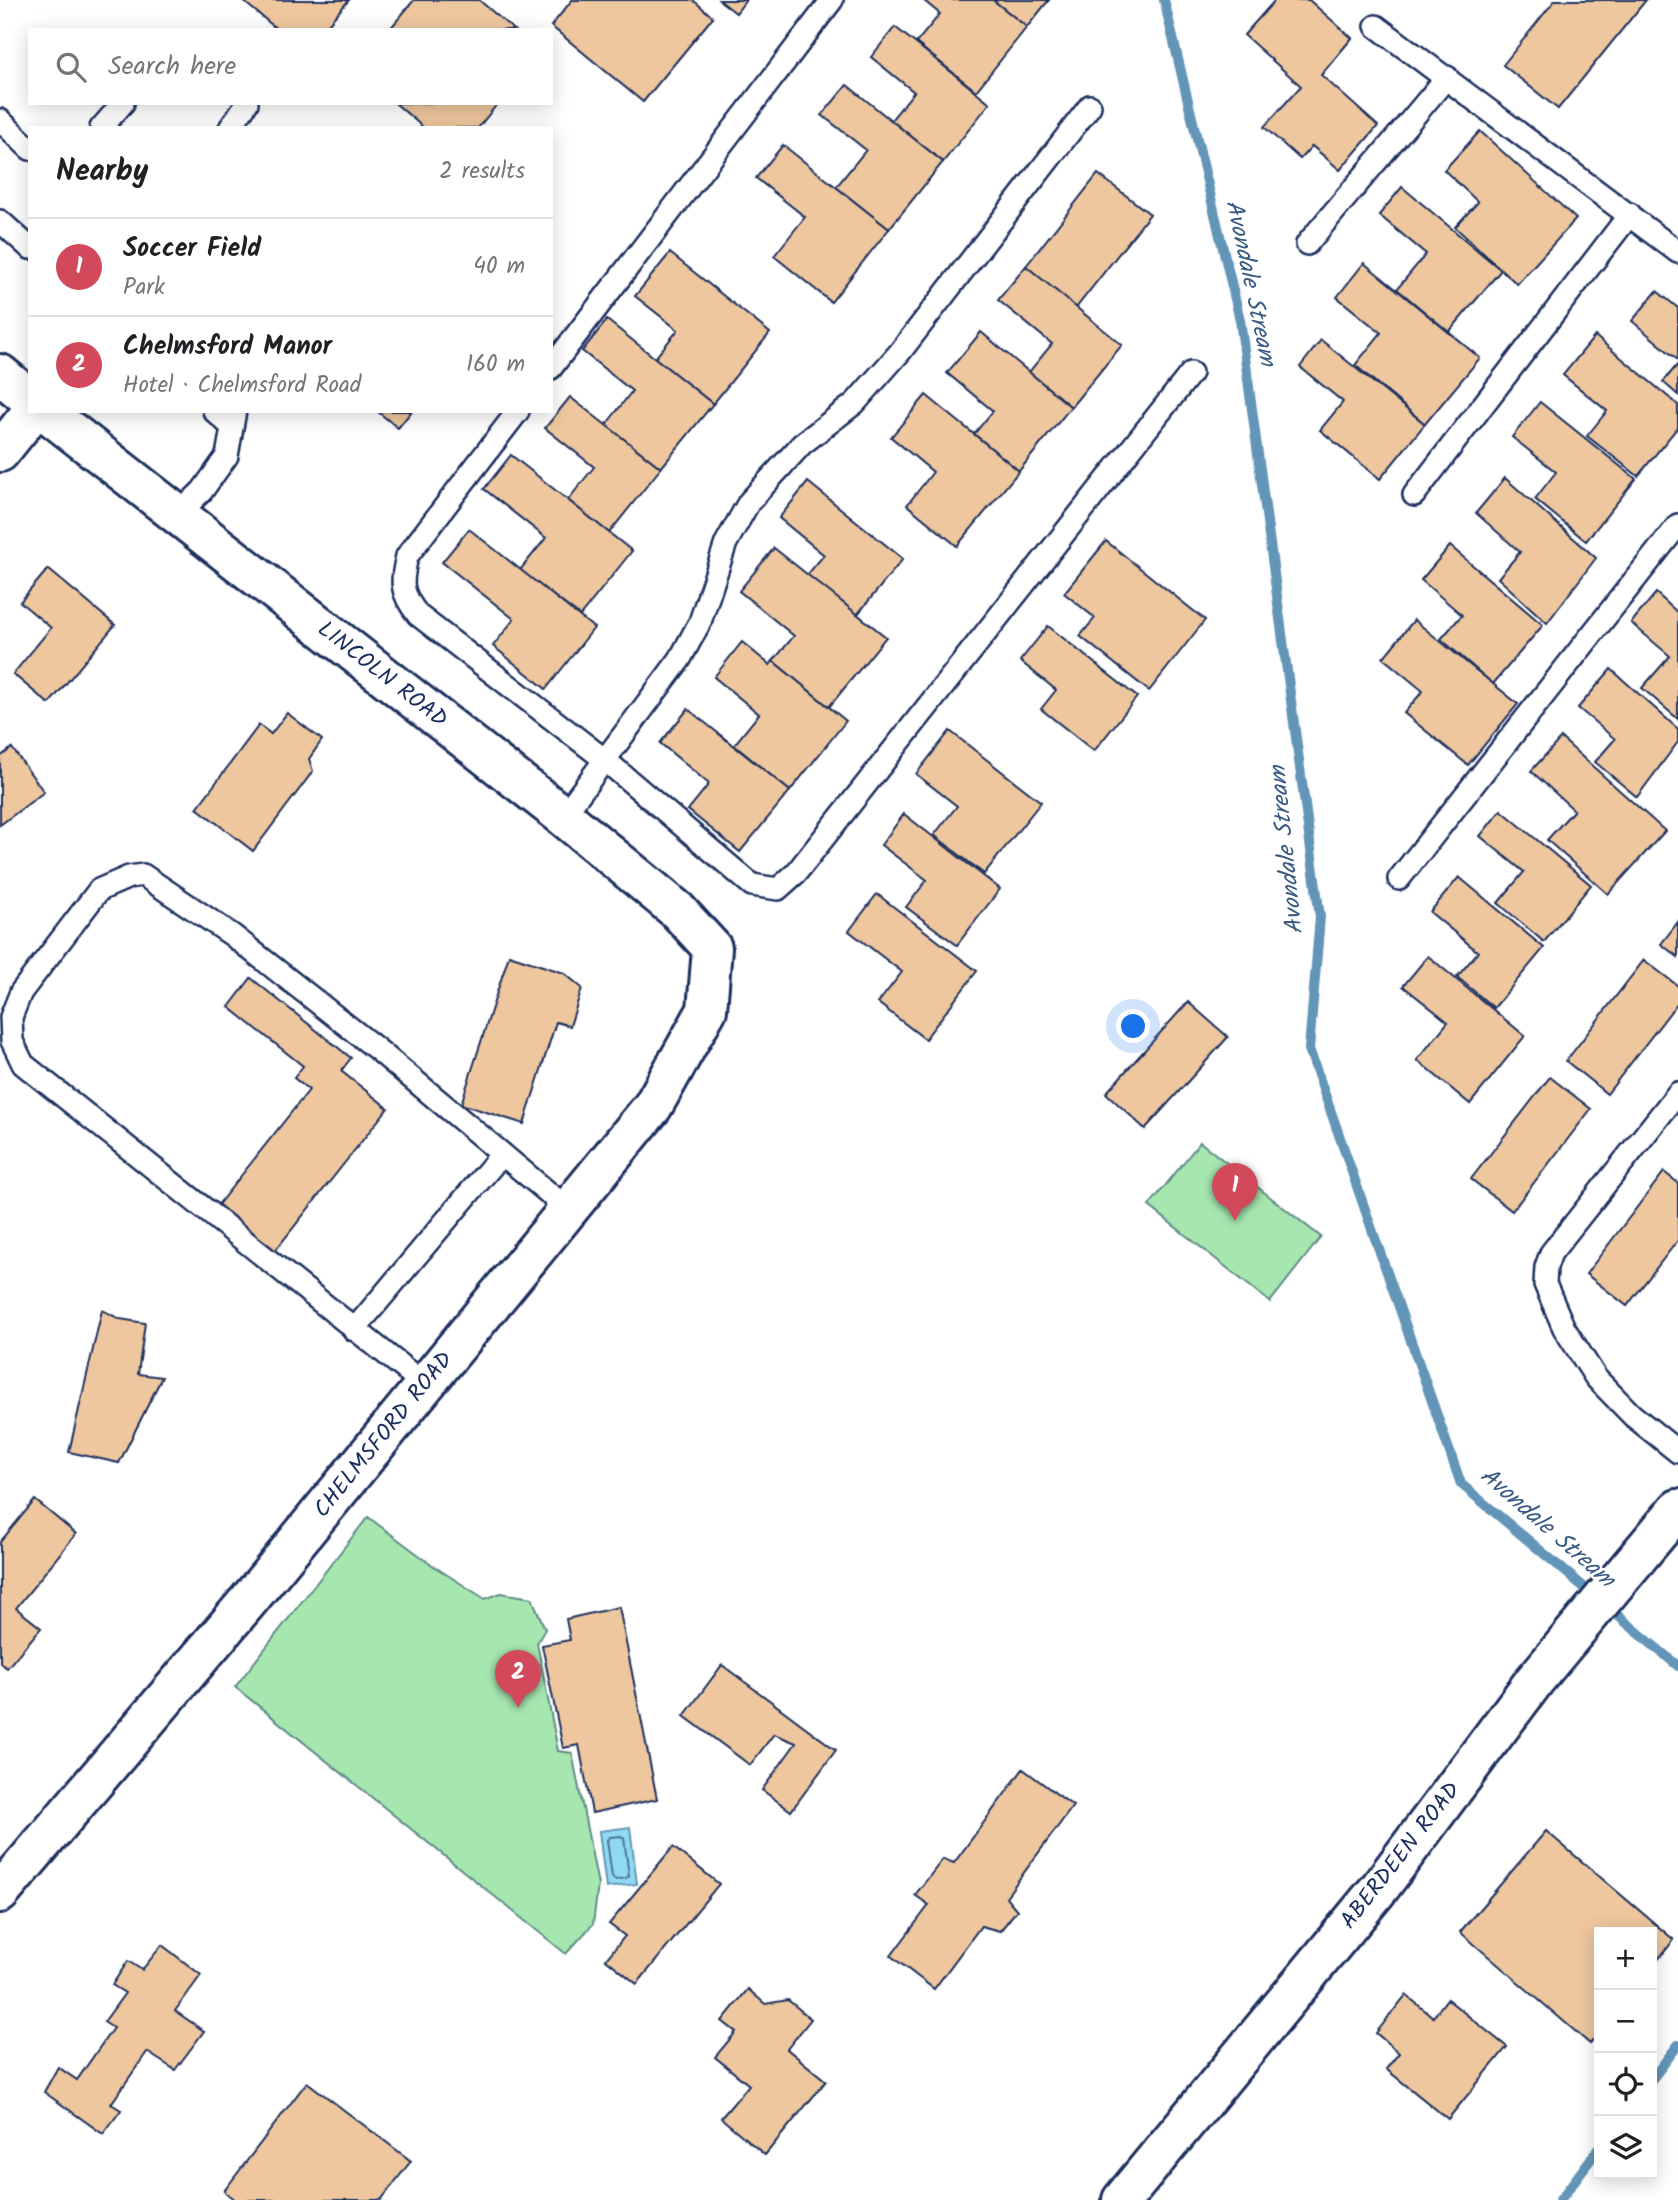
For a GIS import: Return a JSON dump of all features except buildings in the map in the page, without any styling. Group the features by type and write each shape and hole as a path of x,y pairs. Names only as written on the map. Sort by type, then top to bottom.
{"street":[{"path":"0,374 28,397"},
{"path":"0,452 31,413"},
{"name":"LINCOLN ROAD","path":"48,413 563,816 677,910 712,948"},
{"name":"CHELMSFORD ROAD","path":"0,1893 249,1600 653,1106 707,1010 712,948"},
{"name":"ABERDEEN ROAD","path":"1122,2200 1381,1886 1535,1680 1678,1509"}],"lane":[{"path":"553,365 832,0"},
{"path":"1376,26 1678,252"},
{"path":"1307,244 1447,77"},
{"path":"103,126 121,105"},
{"path":"231,126 246,105"},
{"path":"563,816 680,659 700,622 726,543 749,502 802,444 855,403 900,352 1090,106"},
{"path":"0,120 28,147"},
{"path":"1413,495 1630,214"},
{"path":"0,221 28,246"},
{"path":"516,413 407,556 401,582 406,600 418,615 605,760 752,885 778,889 796,873 1191,373"},
{"path":"177,514 202,491 227,456 233,419"},
{"path":"1399,879 1678,525"},
{"path":"425,1385 23,1064 12,1041 10,1017 21,992 99,890 129,877 143,875 161,886 242,943 378,1050 569,1210"},
{"path":"1678,1093 1551,1253 1546,1267 1545,1284 1564,1328 1596,1378 1632,1415 1678,1452"},
{"path":"354,1330 502,1154"}],"green space":[{"path":"1200,1142 1321,1237 1270,1302 1149,1206"},
{"path":"368,1517 435,1567 485,1599 501,1593 532,1598 545,1629 537,1643 558,1751 572,1753 598,1885 593,1924 566,1954 235,1687"}],"water":[{"path":"630,1827 637,1884 606,1888 599,1831"}],"waterway":[{"name":"Avondale Stream","path":"1164,0 1240,320 1320,917 1309,1049 1461,1484 1678,1666"},
{"name":"Avondale Stream","path":"1657,2072 1678,2045"},
{"name":"Avondale Stream","path":"1560,2200 1594,2155"}],"place":[{"name":"Soccer Field","path":"1235,1221"},
{"name":"Chelmsford Manor","path":"518,1708"}]}
